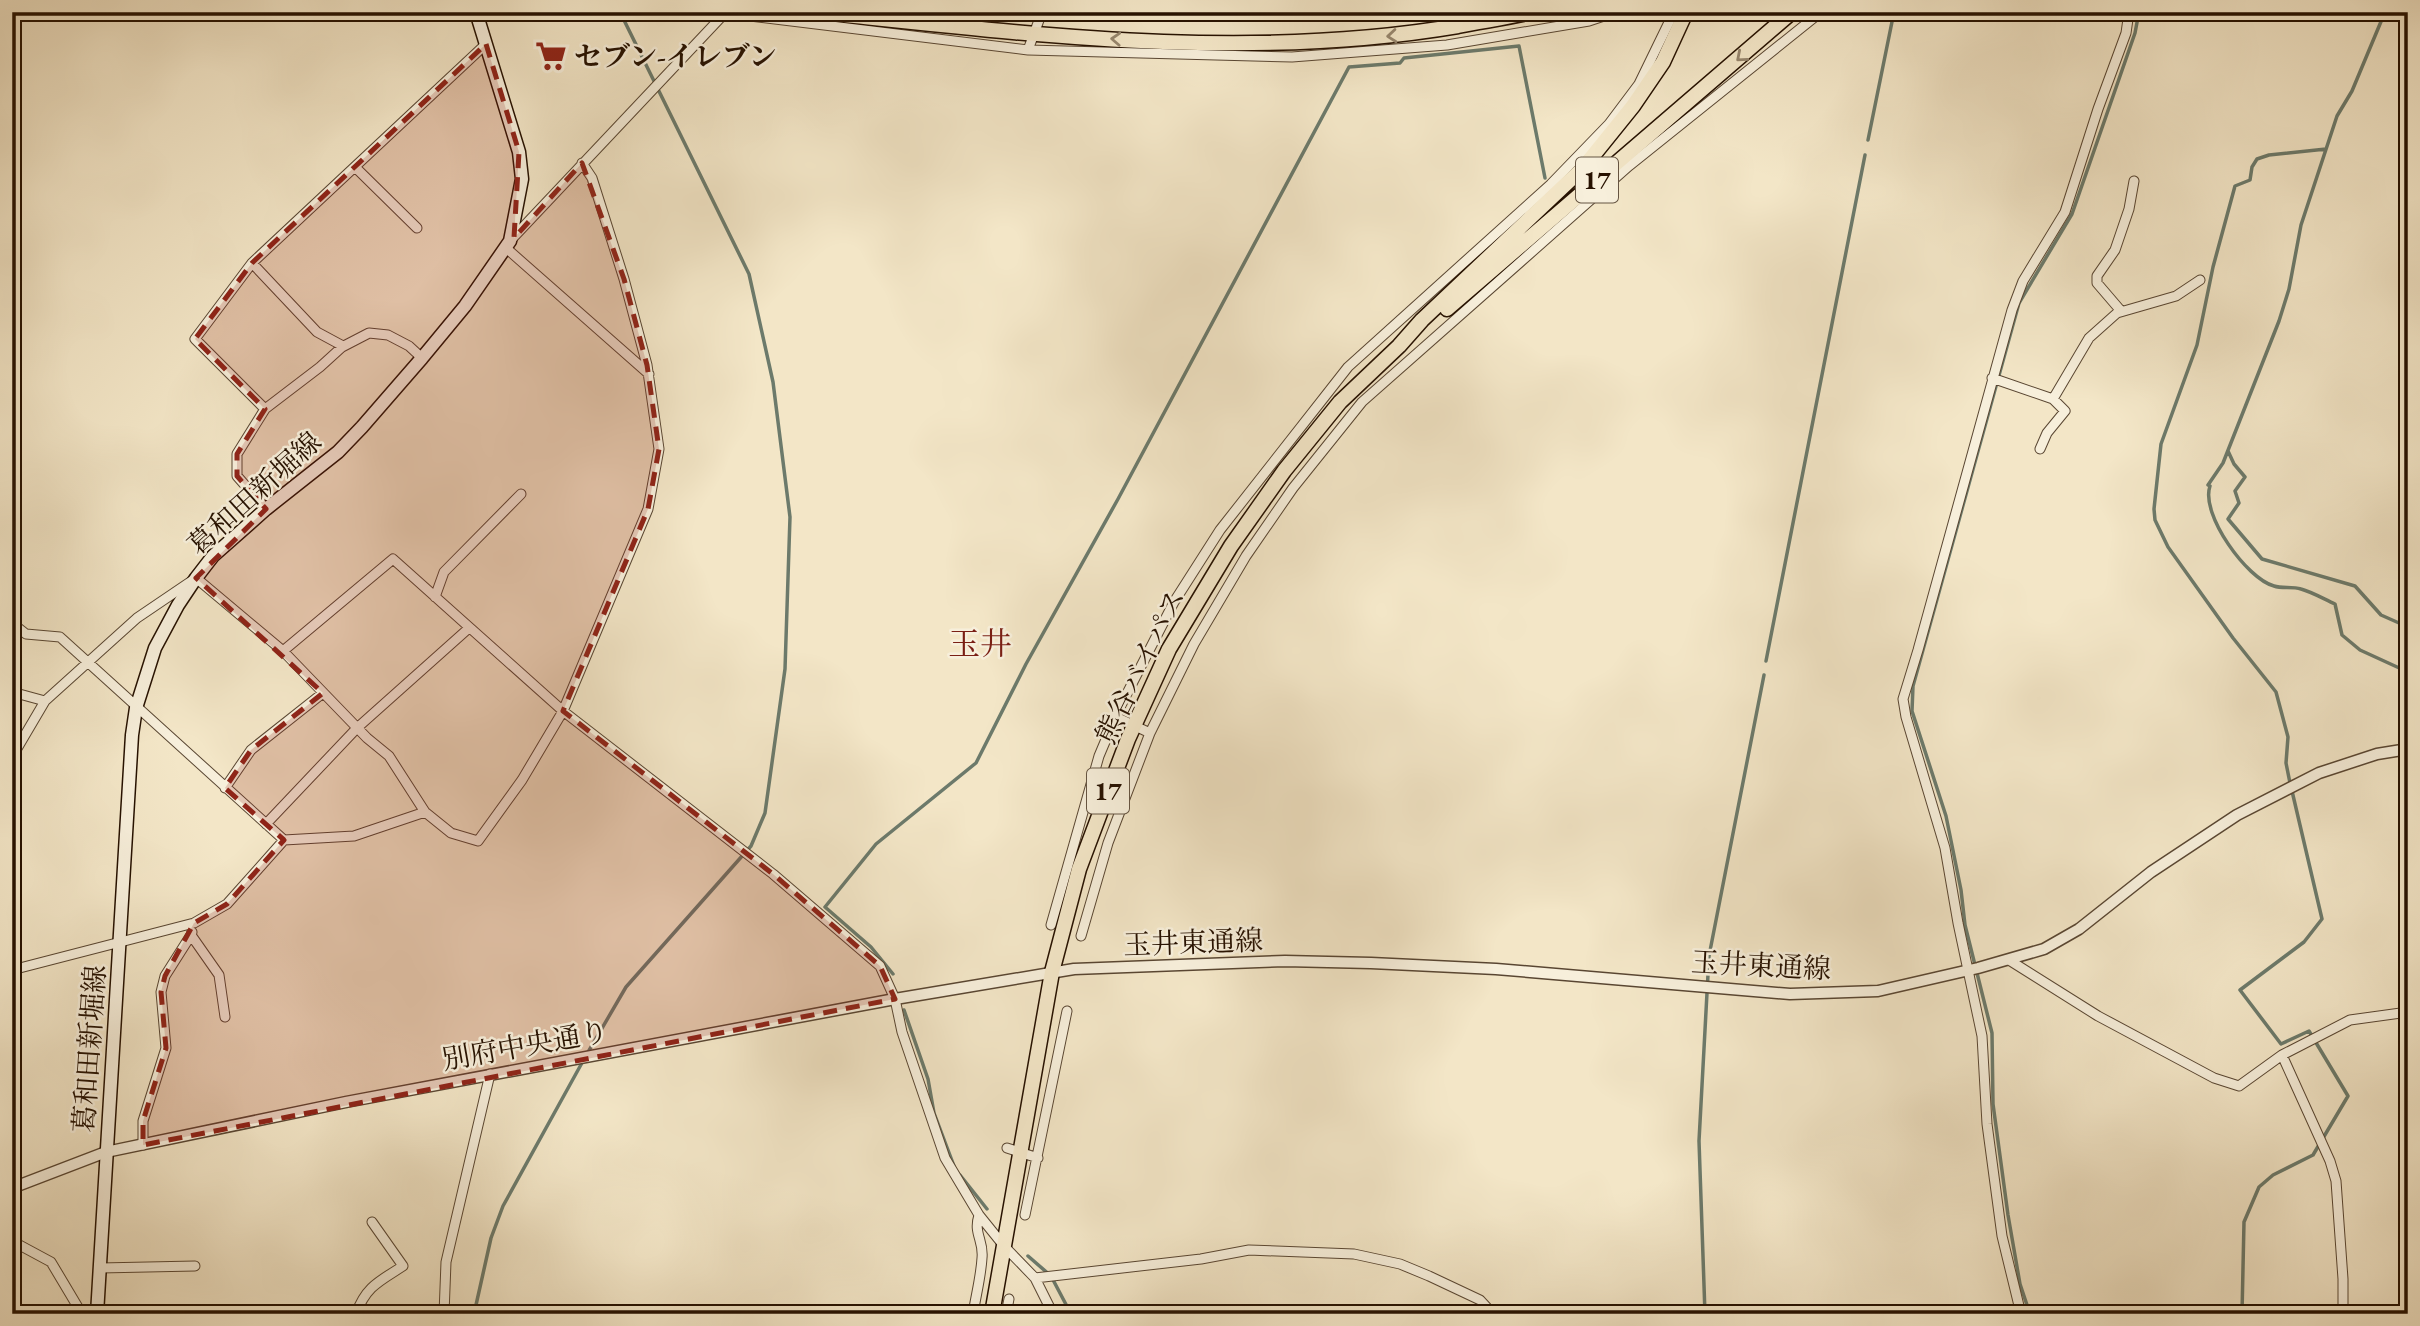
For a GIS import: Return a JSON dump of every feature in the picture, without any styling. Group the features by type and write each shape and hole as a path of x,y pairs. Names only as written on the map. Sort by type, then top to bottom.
{"highway":[{"path":"816,12 1035,35 1205,44 1302,43 1407,34 1531,12"},
{"name":"17","path":"1399,346 1422,320 1583,168 1611,128 1633,106 1663,62 1686,12"},
{"name":"17","path":"1399,346 1626,162 1792,12"},
{"name":"熊谷バイパス","path":"992,1314 1004,1246 1014,1150 1052,972 1079,869 1134,726 1170,649 1233,544 1284,471 1340,402 1399,346"}],"main road":[{"name":"葛和田新堀線","path":"97,1314 132,735 136,708 155,648 196,578 213,556 338,452 465,306 508,244 522,179 519,152 476,12"}],"street":[{"path":"1028,50 1042,12"},
{"path":"649,374 508,244 725,13 1028,50 1292,57 1447,45 1616,12"},
{"path":"1051,925 1100,756 1116,717 1174,602 1220,530 1348,367 1611,128 1639,84 1674,12"},
{"path":"1081,936 1108,843 1150,733 1194,645 1246,556 1293,488 1362,402 1626,162 1821,12"},
{"path":"2021,1314 2002,1236 1987,1124 1982,1035 1972,970 1945,848 1903,699 2022,281 2065,212 2126,33 2129,15 2104,12"},
{"path":"265,409 195,339 252,263 486,44"},
{"path":"12,757 44,701 137,618 196,578 283,651 357,728 389,756 425,812 451,833 478,841 522,780 563,711 648,509 659,449 649,374 612,237 592,178 582,163"},
{"path":"355,167 417,228"},
{"path":"2121,311 2097,283 2097,276 2115,250 2129,209 2134,181"},
{"path":"252,263 317,332 344,346"},
{"path":"2053,398 2089,338 2121,311 2176,296 2200,281"},
{"path":"267,509 237,476 237,454 265,409 344,346 369,333 388,335 409,346 422,358"},
{"path":"1993,379 2053,398 2065,411 2047,433 2040,449"},
{"path":"435,597 444,572 522,494"},
{"path":"1220,530 1246,556"},
{"path":"283,651 393,559 563,711 755,860 880,966 895,999 902,1032 945,1158 979,1215 1035,1278 1053,1314"},
{"path":"12,623 26,634 60,638 284,840 354,836 425,812"},
{"path":"266,824 357,728 469,628"},
{"path":"12,692 44,701"},
{"path":"225,788 251,750 323,693"},
{"path":"1116,717 1150,733"},
{"name":"玉井東通線","path":"1052,972 1284,961 1371,963 1496,969 1790,993 1878,991 1972,970 2043,949 2079,929 2151,872 2236,815 2319,773 2377,754 2408,749"},
{"path":"12,970 194,923 227,904 284,840"},
{"path":"143,1144 143,1121 166,1048 161,992 165,976 191,935 194,923"},
{"path":"191,935 219,975 225,1017"},
{"path":"2009,960 2098,1016 2214,1078 2239,1086 2282,1055 2350,1020 2408,1013"},
{"name":"別府中央通り","path":"12,1188 106,1152 143,1144 490,1074 1052,972"},
{"path":"1025,1215 1067,1011"},
{"path":"2282,1055 2330,1161 2336,1181 2343,1314"},
{"path":"444,1314 446,1262 490,1074"},
{"path":"1014,1150 1038,1158"},
{"path":"973,1314 982,1258 982,1247 975,1226 979,1215"},
{"path":"356,1314 370,1287 403,1266 372,1222"},
{"path":"12,1241 51,1262 82,1314"},
{"path":"1035,1278 1200,1259 1248,1250 1354,1254 1400,1264 1430,1276 1480,1300 1493,1314"},
{"path":"100,1268 195,1266"},
{"path":"1006,1314 1009,1299"}],"highlighted area":[{"path":"486,44 519,152 514,238 582,163 624,279 647,365 659,449 648,509 563,711 773,874 880,966 895,999 143,1145 143,1121 166,1048 161,992 165,976 194,923 227,904 284,840 225,788 251,750 323,693 196,578 266,509 237,476 237,454 265,409 195,339 252,263"}],"waterway":[{"path":"587,1054 626,987 751,846 765,813 785,669 790,517 773,382 749,274 620,12"},
{"path":"1868,140 1894,12"},
{"path":"2030,1314 2020,1284 2008,1215 1993,1104 1992,1033 1965,925 1946,816 1912,711 1913,686 2019,303 2072,214 2135,33 2139,12"},
{"path":"2385,12 2352,91 2337,116 2301,225 2289,289 2279,321 2223,463 2208,485 2212,512 2219,528 2239,559 2251,571 2274,586 2301,589 2335,604 2342,635 2360,650 2408,672"},
{"path":"893,974 871,947 825,907 876,844 976,763 1026,664 1118,499 1349,67 1400,63 1404,58 1519,46 1545,178"},
{"path":"2290,783 2286,763 2288,737 2276,692 2233,638 2168,547 2155,520 2154,509 2161,444 2197,345 2213,267 2235,186 2250,180 2252,167 2257,159 2269,155 2326,149"},
{"path":"1766,661 1865,155"},
{"path":"2228,451 2245,477 2235,491 2239,503 2228,519 2262,559 2355,586 2381,615 2408,627"},
{"path":"1705,1314 1699,1141 1709,956 1764,675"},
{"path":"2242,1314 2244,1222 2259,1187 2273,1175 2313,1155 2348,1096 2309,1031 2281,1044 2240,990 2304,942 2322,919 2292,791"},
{"path":"904,1010 928,1079 934,1113 954,1166"},
{"path":"474,1314 491,1238 503,1206 583,1061"},
{"path":"960,1175 987,1209"},
{"path":"1028,1256 1051,1276 1071,1314"}],"place":[{"name":"セブン-イレブン","path":"551,56"}],"district":[{"name":"玉井","path":"980,644"}]}
